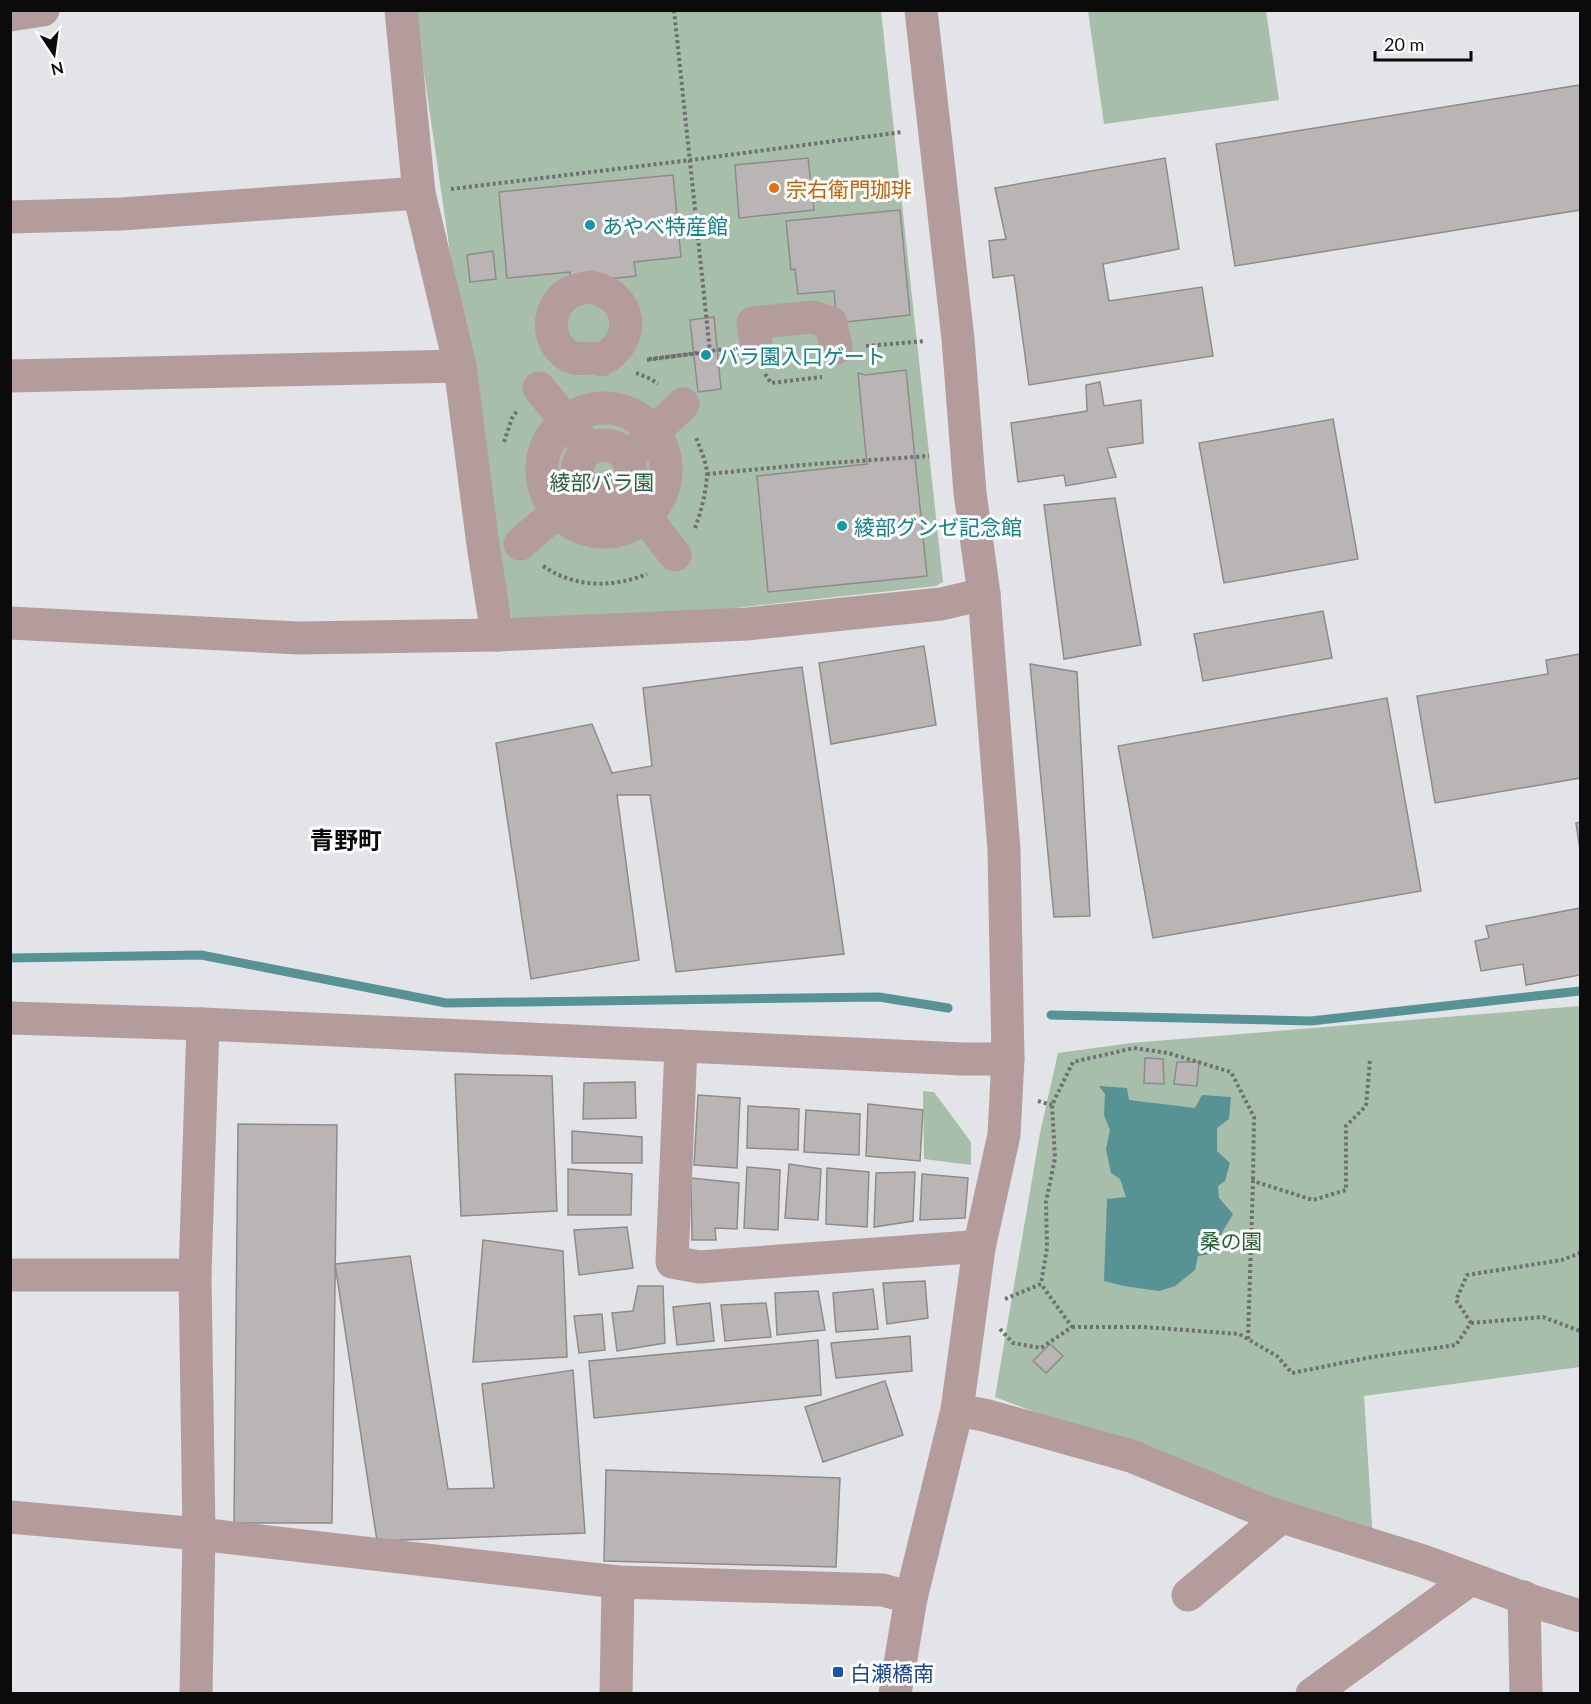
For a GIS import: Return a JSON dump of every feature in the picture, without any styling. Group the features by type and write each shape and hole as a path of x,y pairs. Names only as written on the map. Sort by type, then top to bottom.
{"street":[{"path":"10,15 44,10"},
{"path":"401,10 419,193 460,366 483,545 498,635"},
{"path":"895,1694 911,1598 957,1410 980,1248 1004,1135 1008,1059 1004,850 984,594 970,493 958,339 921,10"},
{"path":"10,217 121,214 419,193"},
{"path":"756,344 753,323 813,317 831,323 836,348"},
{"path":"10,376 460,366"},
{"path":"539,388 589,449"},
{"path":"628,458 683,404"},
{"path":"611,409 631,414 648,426 660,443 666,463 665,484 657,503 645,516 625,528 606,532 586,529 568,520 553,506 544,488 542,468 546,448 556,431 566,422 571,417 591,410 611,409"},
{"path":"597,445 615,446 628,458 632,474 629,483 617,496 599,499 583,489 578,481 576,472 582,455 597,445"},
{"path":"529,553 558,511 583,489"},
{"path":"624,490 675,555"},
{"path":"10,623 298,638 498,635 747,624 941,604 984,594"},
{"path":"10,1017 1008,1059"},
{"path":"195,1694 199,1533 195,1275 203,1024"},
{"path":"681,1046 672,1262 699,1267 980,1248"},
{"path":"10,1275 195,1275"},
{"path":"957,1410 984,1415 1131,1456 1281,1517 1423,1561 1581,1616"},
{"path":"10,1517 199,1533 618,1582 883,1590 911,1598"},
{"path":"1188,1595 1281,1517"},
{"path":"1312,1694 1471,1579"},
{"path":"616,1694 618,1582"},
{"path":"1524,1598 1526,1694"}],"path":[{"path":"674,10 691,160"},
{"path":"419,193 935,128"},
{"path":"638,361 756,344 757,364 771,383 837,376 836,348 958,339"},
{"path":"529,553 560,576 588,584 622,583 658,569 675,555 694,531 700,513 707,474 704,458 683,404 651,379 633,371"},
{"path":"707,474 929,456"},
{"path":"1072,1327 1041,1284 1047,1248 1046,1202 1055,1158 1052,1105 1073,1062 1134,1048 1168,1053 1230,1072 1254,1117 1248,1339"},
{"path":"1252,1181 1313,1200 1346,1190 1347,1126 1366,1106 1370,1060"},
{"path":"1038,1101 1052,1105"},
{"path":"1471,1323 1456,1300 1467,1275 1562,1260 1581,1253"},
{"path":"1002,1300 1041,1284"},
{"path":"1471,1323 1543,1317 1581,1331"},
{"path":"996,1324 1014,1343 1041,1348 1072,1327 1144,1327 1239,1334 1277,1356 1292,1373 1372,1357 1456,1346 1471,1323"}],"green space":[{"name":"綾部バラ園","path":"415,11 881,11 943,582 936,586 699,612 512,619 496,569"},
{"path":"1088,11 1266,11 1279,100 1104,124"},
{"name":"桑の園","path":"1580,1006 1580,1367 1364,1396 1373,1540 995,1397 1040,1133 1058,1053 1131,1043"},
{"path":"923,1091 934,1092 971,1142 971,1165 924,1159"}],"water":[{"path":"1099,1086 1127,1088 1129,1100 1195,1108 1202,1095 1231,1097 1229,1119 1217,1128 1217,1151 1230,1163 1225,1181 1218,1186 1219,1198 1233,1214 1220,1236 1216,1253 1198,1256 1195,1270 1175,1286 1159,1291 1104,1281 1107,1199 1126,1197 1120,1179 1111,1173 1106,1149 1110,1130 1104,1115 1105,1094"}],"building":[{"path":"1580,85 1580,210 1235,266 1216,144"},
{"name":"宗右衛門珈琲","path":"808,158 814,210 739,218 735,165"},
{"path":"1165,158 1179,249 1103,264 1109,301 1202,287 1213,356 1029,385 1014,275 993,278 989,241 1006,239 995,188"},
{"name":"あやべ特産館","path":"673,175 681,257 634,262 636,276 570,283 570,272 507,278 499,192"},
{"path":"900,210 910,315 837,323 834,291 798,294 795,269 791,270 786,221"},
{"path":"493,251 496,279 470,282 467,255"},
{"name":"バラ園入口ゲート","path":"714,317 721,389 698,392 690,320"},
{"name":"綾部グンゼ記念館","path":"906,370 927,576 768,592 757,476 867,464 858,373 866,375"},
{"path":"1100,382 1104,406 1141,400 1143,443 1107,448 1116,477 1066,486 1064,475 1018,482 1011,423 1087,411 1086,385"},
{"path":"1333,419 1358,559 1224,583 1199,443"},
{"path":"1115,498 1141,645 1064,659 1044,505"},
{"path":"1323,611 1332,658 1203,681 1194,634"},
{"path":"924,646 936,725 831,744 819,663"},
{"path":"1580,654 1580,778 1435,803 1417,696 1548,674 1546,660"},
{"path":"1030,664 1077,672 1090,916 1054,917"},
{"path":"802,667 844,954 676,972 650,795 617,795 639,960 531,979 496,743 592,724 612,773 652,766 643,688"},
{"path":"1387,698 1421,891 1153,938 1118,746"},
{"path":"1580,822 1580,850 1576,823"},
{"path":"1580,908 1580,975 1526,985 1523,964 1481,971 1475,941 1489,938 1486,926"},
{"path":"1145,1058 1163,1059 1164,1084 1144,1083"},
{"path":"1177,1062 1199,1062 1197,1086 1174,1084"},
{"path":"455,1074 552,1076 557,1211 461,1216"},
{"path":"635,1082 636,1118 583,1119 584,1083"},
{"path":"698,1095 740,1098 737,1168 694,1165"},
{"path":"868,1104 923,1110 920,1161 866,1156"},
{"path":"748,1106 799,1109 798,1150 747,1148"},
{"path":"806,1110 860,1114 859,1155 804,1152"},
{"path":"238,1124 337,1125 332,1523 234,1523"},
{"path":"572,1131 642,1137 642,1163 572,1163"},
{"path":"789,1164 821,1169 818,1220 785,1218"},
{"path":"747,1167 780,1170 778,1230 744,1228"},
{"path":"827,1168 869,1172 867,1227 826,1224"},
{"path":"568,1169 632,1174 631,1215 568,1215"},
{"path":"915,1172 913,1221 874,1227 876,1173"},
{"path":"922,1174 968,1178 965,1218 920,1220"},
{"path":"691,1178 739,1183 737,1229 715,1228 716,1240 692,1240"},
{"path":"627,1227 633,1268 579,1275 574,1230"},
{"path":"483,1240 563,1251 567,1357 473,1362"},
{"path":"410,1256 448,1489 494,1488 482,1384 573,1370 585,1533 377,1541 335,1264"},
{"path":"925,1281 928,1318 887,1324 883,1283"},
{"path":"638,1286 663,1286 665,1343 617,1351 612,1313 633,1311"},
{"path":"873,1289 878,1329 836,1332 833,1293"},
{"path":"818,1291 825,1330 777,1335 775,1293"},
{"path":"710,1303 714,1341 677,1345 673,1307"},
{"path":"766,1303 771,1337 725,1341 721,1305"},
{"path":"602,1314 605,1350 579,1353 574,1316"},
{"path":"910,1336 912,1371 836,1378 831,1343"},
{"path":"818,1340 821,1395 594,1418 589,1361"},
{"path":"1050,1344 1063,1356 1046,1373 1033,1361"},
{"path":"885,1381 903,1435 823,1462 805,1407"},
{"path":"606,1470 840,1478 836,1567 604,1561"}],"waterway":[{"path":"10,958 201,955 446,1003 879,997 948,1008"},
{"path":"1051,1015 1311,1021 1580,991"}],"place":[{"name":"宗右衛門珈琲","path":"774,188"},
{"name":"あやべ特産館","path":"590,225"},
{"name":"バラ園入口ゲート","path":"706,355"},
{"name":"綾部グンゼ記念館","path":"842,526"},
{"name":"白瀬橋南","path":"838,1672"}],"district":[{"name":"青野町","path":"346,839"}]}
